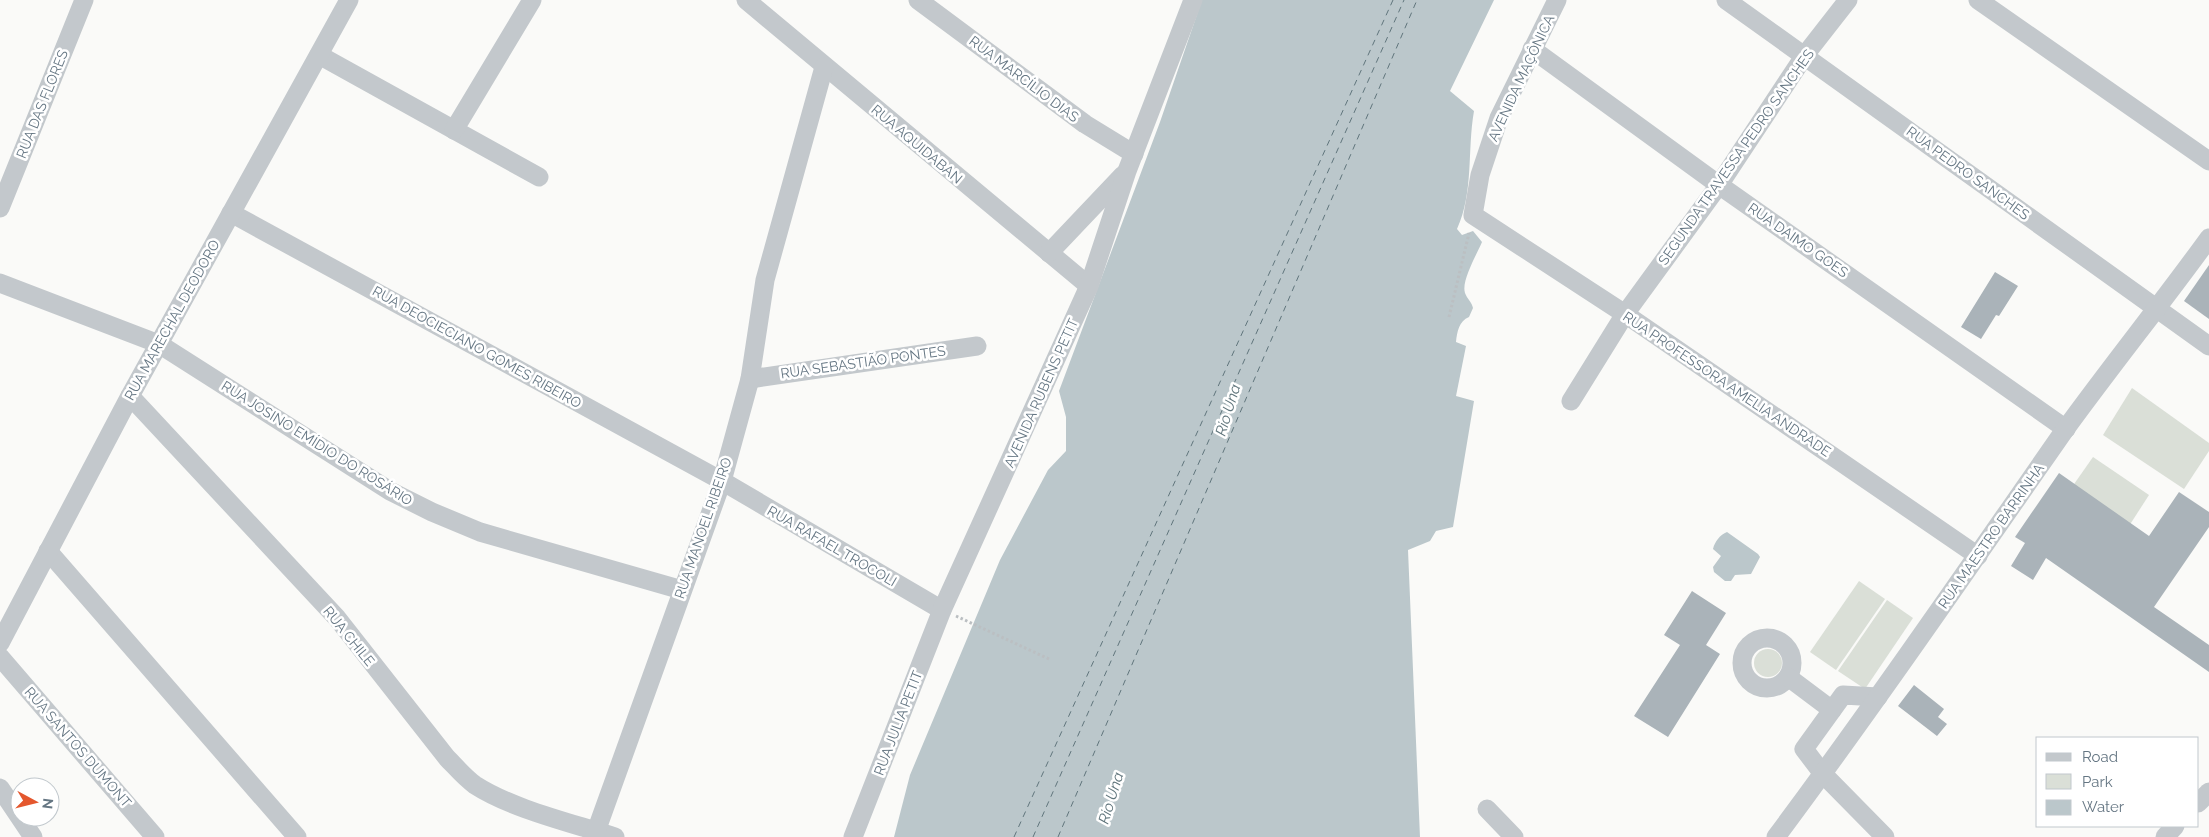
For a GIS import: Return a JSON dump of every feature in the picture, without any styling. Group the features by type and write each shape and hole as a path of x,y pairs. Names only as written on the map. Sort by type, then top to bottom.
{"street":[{"name":"RUA DAS FLORES","path":"0,208 84,0"},
{"name":"RUA MARECHAL DEODORO","path":"0,643 130,396 349,0"},
{"path":"454,130 532,0"},
{"name":"RUA AQUIDABAN","path":"746,0 824,67 1089,286"},
{"name":"RUA MARCÍLIO DIAS","path":"918,0 1085,124 1130,162"},
{"name":"AVENIDA RUBENS PETIT","path":"942,610 1089,286 1130,162 1193,0"},
{"name":"AVENIDA MAÇÔNICA","path":"1473,215 1486,153 1499,118 1557,0"},
{"name":"RUA PEDRO SANCHES","path":"1726,0 2209,346"},
{"name":"SEGUNDA TRAVESSA PEDRO SANCHES","path":"1571,401 1625,314 1719,185 1805,55 1848,0"},
{"path":"1978,0 2209,161"},
{"name":"RUA DAIMO GOES","path":"1532,49 1719,185 2066,429"},
{"path":"319,55 540,177"},
{"name":"RUA MANOEL RIBEIRO","path":"595,834 722,481 750,379 765,280 824,67"},
{"name":"AVENIDA RUBENS PETIT","path":"1048,253 1130,162"},
{"name":"RUA DEOCIECIANO GOMES RIBEIRO","path":"231,213 722,481"},
{"name":"RUA PROFESSORA AMELIA ANDRADE","path":"1473,215 1625,314 1978,556"},
{"name":"RUA MAESTRO BARRINHA","path":"1776,837 1878,697 2066,429 2157,310 2209,238"},
{"path":"0,283 159,344"},
{"name":"RUA JOSINO EMÍDIO DO ROSÁRIO","path":"159,344 390,491 432,512 480,532 682,590"},
{"name":"RUA SEBASTIÃO PONTES","path":"750,379 977,346"},
{"name":"RUA CHILE","path":"130,396 337,618 447,758 463,775 491,794 595,834 615,837"},
{"name":"RUA RAFAEL TROCOLI","path":"722,481 942,610"},
{"path":"48,551 297,837"},
{"name":"RUA JULIA PETIT","path":"853,837 942,610"},
{"name":"RUA SANTOS DUMONT","path":"0,657 156,837"},
{"path":"1788,678 1832,710"},
{"path":"1878,697 1843,695 1804,749 1823,774 1885,837"},
{"path":"0,788 33,837"},
{"path":"2199,802 2209,792"},
{"path":"1487,809 1514,837"},
{"path":"2165,837 2174,827"}],"path":[{"path":"1449,317 1473,215"},
{"path":"942,610 1048,659"}],"green space":[{"path":"2132,388 2209,443 2209,451 2184,489 2103,435"},
{"path":"2093,457 2149,495 2129,526 2072,487"},
{"path":"1859,581 1885,599 1836,670 1810,652"},
{"path":"1887,600 1913,618 1865,689 1838,671"},
{"path":"1768,649 1778,653 1782,663 1778,673 1768,677 1758,673 1754,663 1758,653"}],"water":[{"name":"Rio Una","path":"1202,0 1494,0 1450,91 1474,111 1466,201 1457,229 1462,235 1473,231 1482,242 1465,282 1465,293 1473,308 1469,317 1459,327 1457,334 1456,342 1466,346 1456,396 1474,401 1453,527 1436,531 1430,541 1408,550 1420,837 894,837 910,775 1000,560 1048,470 1066,451 1066,417 1059,391 1160,122"},
{"path":"1727,532 1760,557 1751,574 1735,575 1731,581 1725,581 1714,572 1713,567 1721,556 1713,549 1714,546 1718,539"}],"building":[{"path":"2209,265 2209,319 2184,301"},
{"path":"1995,272 2018,286 1999,316 1996,315 1981,339 1961,327"},
{"path":"2059,473 2149,536 2179,492 2209,512 2209,527 2154,607 2209,645 2209,672 2046,558 2033,580 2011,566 2025,543 2015,537"},
{"path":"1692,591 1726,613 1706,645 1720,654 1668,737 1634,716 1680,645 1664,635"},
{"path":"1914,685 1944,709 1938,717 1947,724 1937,736 1898,706"}],"ferry route":[{"path":"1014,837 1393,0"},
{"path":"1033,837 1404,0"},
{"path":"1058,837 1417,0"}]}
